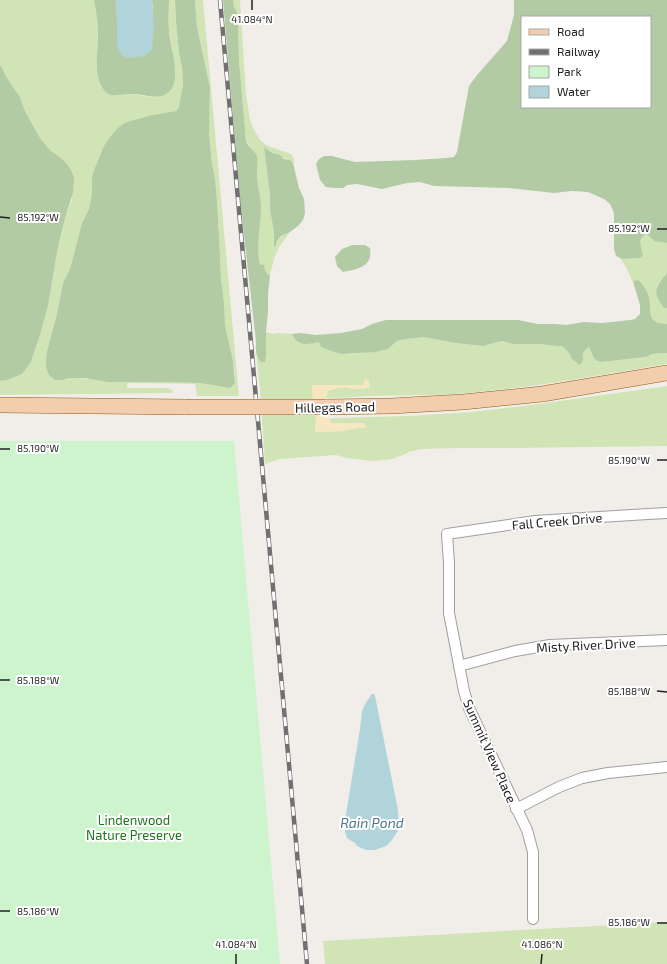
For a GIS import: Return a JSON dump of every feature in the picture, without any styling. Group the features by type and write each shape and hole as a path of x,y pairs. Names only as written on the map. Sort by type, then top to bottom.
{"main road":[{"name":"Hillegas Road","path":"0,405 185,407 391,406 463,402 542,394 667,373"}],"street":[{"name":"Fall Creek Drive","path":"447,534 537,521 667,513"},
{"name":"Summit View Place","path":"447,534 449,563 449,613 466,698 469,708 527,830 533,852 532,919"},
{"name":"Misty River Drive","path":"459,666 515,651 550,645 667,640"},
{"path":"516,809 559,787 582,778 667,766"}],"green space":[{"path":"0,0 94,0 98,32 97,56 114,96 129,94 152,97 173,52 169,30 169,0 175,0 183,84 179,107 176,111 153,115 103,148 92,177 92,193 89,209 82,223 70,269 63,283 46,359 62,380 77,378 200,383 230,388 235,376 225,325 221,279 217,200 209,133 210,88 197,27 195,0 203,0 239,396 197,396 195,384 129,383 127,388 168,388 172,390 173,393 0,395 0,381 8,380 22,374 31,362 48,306 58,247 65,218 72,200 67,164 50,150 40,138 25,111 20,97 0,65"},
{"path":"94,0 116,0 117,19 152,50 152,0 169,0 169,31 175,65 175,74 171,89 166,94 162,96 126,94 114,96 104,90 98,73 98,29"},
{"path":"175,0 195,0 197,27 210,88 209,133 217,200 221,279 225,325 233,361 235,383 230,388 200,383 108,382 85,378 55,380 49,375 46,367 47,351 57,314 63,283 70,269 82,223 89,209 92,193 92,177 103,148 117,129 123,124 153,115 176,111 179,107 183,84"},
{"path":"223,0 233,0 234,7 237,12 239,60 246,141 257,156 257,179 261,208 258,250 260,264 264,265 268,275 270,274 265,362 261,362 256,353 240,199"},
{"path":"233,0 240,0 246,94 250,120 253,128 260,140 266,145 291,154 294,159 294,167 290,160 264,147 270,196 270,210 274,232 274,247 281,237 290,232 279,247 270,274 268,275 264,265 260,264 258,257 257,156 246,141 239,60 237,12 234,7"},
{"path":"514,0 667,0 667,243 655,241 646,234 641,239 643,255 640,258 623,259 616,256 614,249 614,213 610,204 604,199 588,192 572,191 554,193 509,188 434,186 420,182 407,183 382,189 357,184 347,185 343,188 335,188 326,187 320,180 316,164 319,159 324,156 332,156 355,162 454,157 457,152 469,86 507,41 514,15"},
{"path":"0,65 20,97 25,111 40,138 50,150 67,164 74,178 73,193 58,247 48,306 31,362 22,374 8,380 0,381"},
{"path":"264,147 292,162 299,188 304,199 305,213 303,220 290,232 281,236 274,247 274,232 270,210 270,196"},
{"path":"646,234 656,240 667,243 667,273 657,285 664,308 667,308 667,324 658,323 652,320 650,314 650,302 634,281 634,285 626,267 619,257 623,259 640,258 641,241 643,236"},
{"path":"352,245 365,245 370,248 369,259 367,263 359,268 343,272 337,266 335,257 342,249"},
{"path":"667,273 667,308 664,308 658,298 656,290"},
{"path":"638,280 648,293 652,319 658,323 667,324 667,353 602,362 593,357 589,347 584,352 583,360 580,365 571,358 569,353 562,346 513,344 502,341 483,346 455,343 424,337 397,341 388,349 375,352 342,354 321,347 319,342 311,344 299,343 292,334 300,333 316,335 341,333 362,329 386,320 518,320 538,324 566,325 584,322 602,323 630,320 635,319 640,314 640,305 634,285 634,281"},
{"path":"266,332 273,334 292,334 294,339 310,344 319,342 334,352 342,354 388,349 397,341 424,337 455,343 483,346 502,341 513,344 562,346 569,353 571,358 583,356 585,349 589,347 595,359 602,362 667,353 667,364 566,381 490,391 441,395 326,398 328,391 333,389 360,389 370,387 368,380 363,385 312,385 316,432 365,428 358,423 331,423 329,419 334,418 408,416 472,412 667,386 667,446 421,449 392,459 374,461 346,458 336,455 280,459 265,464 256,352 257,358 266,355"},
{"name":"Lindenwood Nature Preserve","path":"0,441 234,441 280,964 0,964"},
{"path":"667,922 667,964 325,964 323,941"}],"sand":[{"path":"366,379 368,380 370,387 360,389 338,388 328,391 326,397 326,418 334,418 329,419 331,423 363,423 367,427 342,431 315,432 316,419 312,385 363,385"}],"water":[{"path":"116,0 152,0 154,26 152,50 144,56 128,58 122,55 118,49"},
{"name":"Rain Pond","path":"372,694 375,696 398,810 399,829 386,846 375,850 366,850 357,846 347,838 345,832 345,820 362,711"}],"railway":[{"path":"220,0 307,964"}]}
